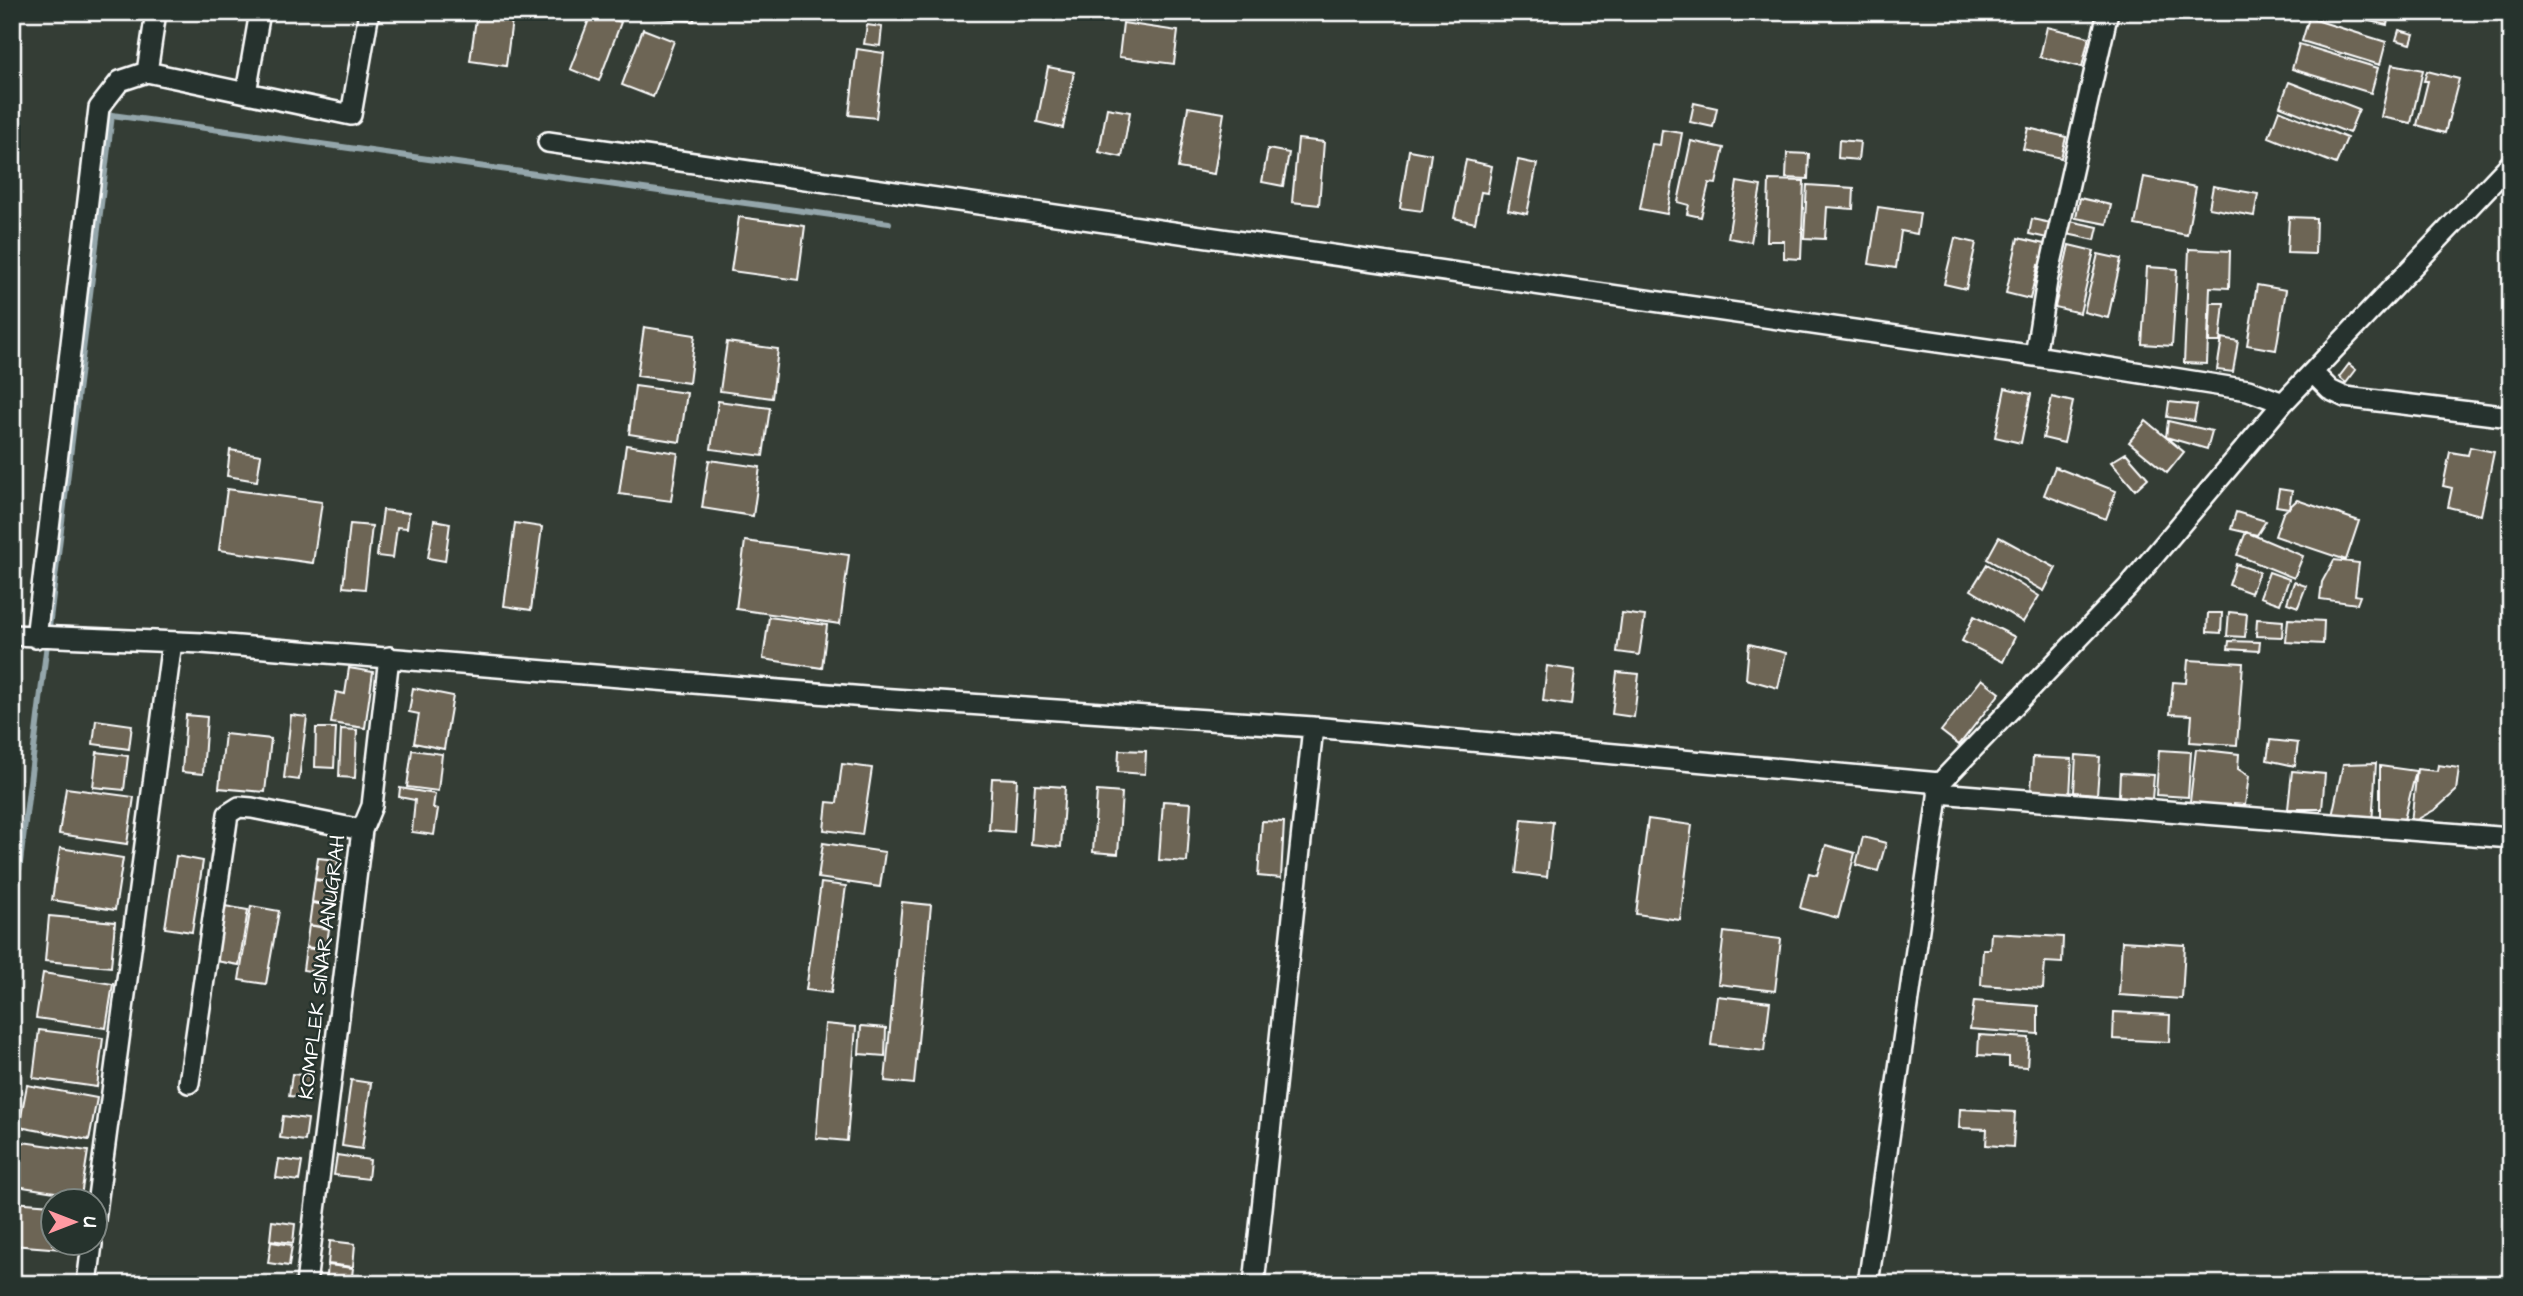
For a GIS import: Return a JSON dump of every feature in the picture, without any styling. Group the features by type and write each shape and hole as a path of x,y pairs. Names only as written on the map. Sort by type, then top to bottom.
{"street":[{"path":"147,72 156,12"},
{"path":"246,93 260,12"},
{"path":"45,638 99,108 120,81 147,72 351,115 369,12"},
{"path":"2035,356 2047,282 2108,12"},
{"path":"548,142 2035,356 2248,390 2283,403"},
{"path":"1868,1284 1939,788 2128,587 2283,403 2314,374 2511,163"},
{"path":"2314,374 2330,390 2346,397 2511,416"},
{"path":"12,635 173,642 388,657 878,698 1313,727 1939,788 2511,838"},
{"path":"99,1188 173,642"},
{"name":"KOMPLEK SINAR ANUGRAH","path":"306,1284 362,830 372,806 388,657"},
{"path":"1254,1284 1313,727"},
{"path":"189,1083 228,814 239,807 252,808 362,830"},
{"path":"87,1284 90,1258"}],"building":[{"path":"477,12 513,12 506,66 470,61"},
{"path":"592,12 621,22 599,81 570,69"},
{"path":"653,12 695,12 694,21 652,17"},
{"path":"2330,12 2390,12 2387,25"},
{"path":"2309,18 2386,42 2380,65 2302,41"},
{"path":"1123,23 1178,31 1174,64 1119,57"},
{"path":"867,25 882,27 880,46 864,44"},
{"path":"2047,27 2089,37 2082,67 2040,57"},
{"path":"643,29 674,41 653,97 622,85"},
{"path":"2399,30 2414,34 2411,44 2396,40"},
{"path":"2299,44 2378,68 2371,93 2292,69"},
{"path":"857,49 884,53 876,118 849,115"},
{"path":"2392,64 2423,70 2411,123 2381,117"},
{"path":"1048,67 1074,72 1063,128 1037,122"},
{"path":"2427,71 2459,79 2445,133 2417,125 2428,81 2424,81"},
{"path":"2289,82 2359,109 2349,133 2280,106"},
{"path":"1694,103 1717,108 1713,127 1690,122"},
{"path":"1188,107 1224,113 1214,174 1178,168"},
{"path":"1107,108 1130,112 1122,157 1099,152"},
{"path":"2279,110 2347,138 2336,164 2269,137"},
{"path":"2028,128 2066,137 2061,158 2023,149"},
{"path":"1662,130 1682,133 1667,214 1640,209 1652,144 1660,145"},
{"path":"1298,139 1324,142 1319,205 1292,202"},
{"path":"1839,140 1860,142 1858,160 1838,158"},
{"path":"1691,141 1724,148 1716,184 1709,183 1701,217 1687,214 1689,205 1678,202"},
{"path":"1268,149 1289,153 1283,186 1262,182"},
{"path":"1409,150 1431,154 1422,211 1400,208"},
{"path":"1787,153 1809,154 1808,179 1786,178"},
{"path":"1466,160 1492,166 1487,193 1481,192 1475,223 1454,218"},
{"path":"1518,160 1537,164 1527,214 1508,210"},
{"path":"2144,177 2196,187 2187,235 2135,225"},
{"path":"1769,180 1804,181 1801,259 1784,258 1784,241 1767,241"},
{"path":"1737,182 1761,186 1751,242 1728,238"},
{"path":"1807,185 1854,188 1853,209 1827,207 1825,239 1804,238"},
{"path":"2213,186 2258,194 2254,216 2209,208"},
{"path":"2080,198 2111,205 2107,224 2076,218"},
{"path":"1878,207 1920,213 1917,234 1901,231 1896,268 1869,264"},
{"path":"739,217 805,226 798,280 731,271"},
{"path":"2289,217 2316,218 2315,254 2287,253"},
{"path":"2032,219 2060,225 2056,240 2029,234"},
{"path":"2070,221 2098,227 2095,240 2067,234"},
{"path":"1955,238 1976,243 1966,289 1944,284"},
{"path":"2018,238 2053,246 2048,268 2038,265 2030,299 2006,293"},
{"path":"2069,245 2094,251 2080,313 2055,307"},
{"path":"2189,249 2230,251 2229,288 2210,287 2207,364 2184,363"},
{"path":"2098,254 2121,259 2108,318 2084,312"},
{"path":"2147,267 2177,269 2172,346 2142,344"},
{"path":"2257,285 2286,290 2276,350 2247,345"},
{"path":"2211,303 2224,303 2220,342 2209,342"},
{"path":"644,327 695,335 689,383 637,376"},
{"path":"2222,338 2238,341 2233,372 2217,370"},
{"path":"727,342 778,349 772,398 720,391"},
{"path":"2349,364 2356,370 2346,383 2339,377"},
{"path":"635,386 687,393 680,442 629,434"},
{"path":"2005,388 2031,394 2021,443 1995,437"},
{"path":"2052,397 2073,402 2064,443 2043,438"},
{"path":"718,401 770,408 763,456 711,449"},
{"path":"2169,402 2197,405 2194,421 2167,417"},
{"path":"2146,421 2184,452 2167,473 2129,442"},
{"path":"2168,421 2212,431 2207,449 2166,437"},
{"path":"626,445 678,453 671,501 619,494"},
{"path":"2470,447 2494,452 2481,515 2448,507 2452,488 2443,486 2450,452 2468,455"},
{"path":"230,450 261,455 257,481 227,476"},
{"path":"2126,453 2148,478 2135,490 2111,462"},
{"path":"709,460 760,467 753,516 702,508"},
{"path":"2055,467 2116,491 2106,519 2044,495"},
{"path":"227,489 322,502 313,563 219,550"},
{"path":"2279,489 2292,491 2289,508 2276,506"},
{"path":"2297,500 2359,521 2346,560 2275,536 2283,513"},
{"path":"383,510 409,513 407,528 397,527 393,558 377,556"},
{"path":"2236,512 2266,521 2257,535 2231,529"},
{"path":"434,520 450,523 445,561 428,558"},
{"path":"515,523 542,527 531,610 504,606"},
{"path":"350,524 372,526 365,589 343,587"},
{"path":"2246,532 2303,556 2294,578 2237,555"},
{"path":"1999,537 2056,568 2044,591 1987,559"},
{"path":"745,541 849,555 840,624 736,609"},
{"path":"2334,560 2359,563 2355,595 2360,596 2357,604 2320,599 2322,582"},
{"path":"1987,564 2039,596 2023,622 1971,590"},
{"path":"2236,564 2259,572 2251,593 2229,585"},
{"path":"2269,572 2289,579 2280,604 2260,597"},
{"path":"2294,582 2306,586 2298,607 2287,603"},
{"path":"2229,612 2247,614 2245,637 2227,636"},
{"path":"1622,613 1645,616 1639,655 1617,652"},
{"path":"2208,613 2222,613 2221,633 2207,632"},
{"path":"1974,616 2015,637 2003,662 1962,641"},
{"path":"769,617 827,625 822,668 763,659"},
{"path":"2257,619 2283,621 2282,637 2256,636"},
{"path":"2288,619 2324,621 2323,644 2286,642"},
{"path":"2229,641 2260,642 2259,651 2228,649"},
{"path":"1749,644 1786,653 1778,688 1746,679"},
{"path":"2188,660 2243,663 2237,745 2190,742 2192,715 2170,714 2173,682 2186,683"},
{"path":"1547,666 1575,670 1571,705 1543,701"},
{"path":"349,668 373,672 365,728 331,723 336,692 345,694"},
{"path":"1617,672 1639,674 1634,717 1612,714"},
{"path":"1982,679 2000,693 1959,745 1941,731"},
{"path":"413,688 453,696 444,749 414,743 419,714 409,712"},
{"path":"186,715 207,717 203,774 182,772"},
{"path":"291,715 307,717 299,780 284,778"},
{"path":"96,720 132,725 129,749 93,744"},
{"path":"316,728 336,728 334,768 315,767"},
{"path":"341,729 357,730 355,778 339,777"},
{"path":"225,734 271,739 265,792 219,788"},
{"path":"2270,740 2298,743 2295,766 2267,760"},
{"path":"2196,749 2239,754 2238,769 2249,776 2245,805 2234,804 2233,815 2189,810"},
{"path":"412,750 442,754 438,791 407,787"},
{"path":"1119,750 1146,751 1145,774 1118,772"},
{"path":"2159,750 2191,752 2188,797 2156,795"},
{"path":"97,752 128,756 124,790 93,787"},
{"path":"2076,755 2100,757 2097,794 2074,792"},
{"path":"2033,757 2072,759 2070,795 2031,792"},
{"path":"2376,763 2372,824 2331,821 2343,764"},
{"path":"842,764 872,768 862,835 824,830 827,802 837,803"},
{"path":"2438,765 2459,768 2456,791 2436,809 2411,823 2417,769 2437,771"},
{"path":"2380,766 2416,771 2404,820 2380,823"},
{"path":"2292,771 2325,774 2322,809 2288,809"},
{"path":"2120,773 2154,775 2152,799 2119,796"},
{"path":"992,778 1017,779 1014,832 989,830"},
{"path":"1035,785 1065,787 1061,847 1031,844"},
{"path":"66,788 134,797 127,844 59,834"},
{"path":"400,788 435,794 433,808 438,809 434,835 412,832 415,800 399,797"},
{"path":"1097,791 1122,793 1118,854 1093,852"},
{"path":"1163,801 1191,803 1187,862 1159,860"},
{"path":"1522,819 1553,822 1547,877 1516,873"},
{"path":"1648,819 1692,825 1680,920 1636,914"},
{"path":"1262,821 1284,822 1281,878 1258,876"},
{"path":"1863,837 1886,843 1878,871 1856,865"},
{"path":"823,843 885,852 880,887 818,878"},
{"path":"1826,845 1855,853 1838,918 1800,908 1809,873 1817,875"},
{"path":"60,848 123,858 115,910 52,900"},
{"path":"176,856 203,861 192,932 165,928"},
{"path":"318,858 338,860 335,882 315,879"},
{"path":"315,880 336,883 332,905 312,902"},
{"path":"821,883 846,886 831,993 806,990"},
{"path":"902,902 931,905 914,1084 885,1081"},
{"path":"312,903 332,906 329,928 309,925"},
{"path":"219,905 248,910 239,965 210,960"},
{"path":"251,906 279,911 266,984 239,980"},
{"path":"49,916 115,922 111,967 45,961"},
{"path":"309,925 329,929 326,950 306,947"},
{"path":"1724,932 1781,939 1775,991 1718,984"},
{"path":"1991,933 2063,937 2062,963 2045,962 2043,989 1981,985 1983,949 1990,949"},
{"path":"2122,941 2185,945 2182,999 2119,995"},
{"path":"306,948 326,951 323,973 303,970"},
{"path":"43,973 113,984 106,1028 36,1018"},
{"path":"1717,996 1770,1002 1764,1051 1711,1045"},
{"path":"1974,1001 2038,1006 2038,1034 1970,1029"},
{"path":"2114,1012 2170,1015 2169,1042 2113,1039"},
{"path":"825,1024 856,1027 847,1141 816,1138"},
{"path":"861,1026 886,1028 885,1056 859,1054"},
{"path":"39,1030 103,1038 97,1087 33,1078"},
{"path":"1979,1035 2029,1038 2027,1067 2009,1066 2009,1057 1978,1055"},
{"path":"292,1074 312,1076 309,1098 289,1096"},
{"path":"351,1080 371,1083 362,1149 342,1146"},
{"path":"27,1085 97,1098 89,1140 19,1127"},
{"path":"1960,1109 2015,1112 2013,1147 1986,1145 1987,1129 1959,1128"},
{"path":"283,1116 308,1119 305,1141 280,1138"},
{"path":"22,1142 88,1151 82,1188 38,1189 16,1186"},
{"path":"337,1155 370,1160 368,1179 334,1175"},
{"path":"279,1159 302,1162 299,1181 276,1178"},
{"path":"12,1202 38,1204 38,1247 12,1245"},
{"path":"272,1221 295,1224 293,1243 270,1240"},
{"path":"330,1241 355,1244 353,1267 328,1264"},
{"path":"271,1242 292,1245 289,1266 268,1263"},
{"path":"328,1265 353,1268 351,1284 326,1284"}],"waterway":[{"path":"12,928 112,115 889,223"}]}
